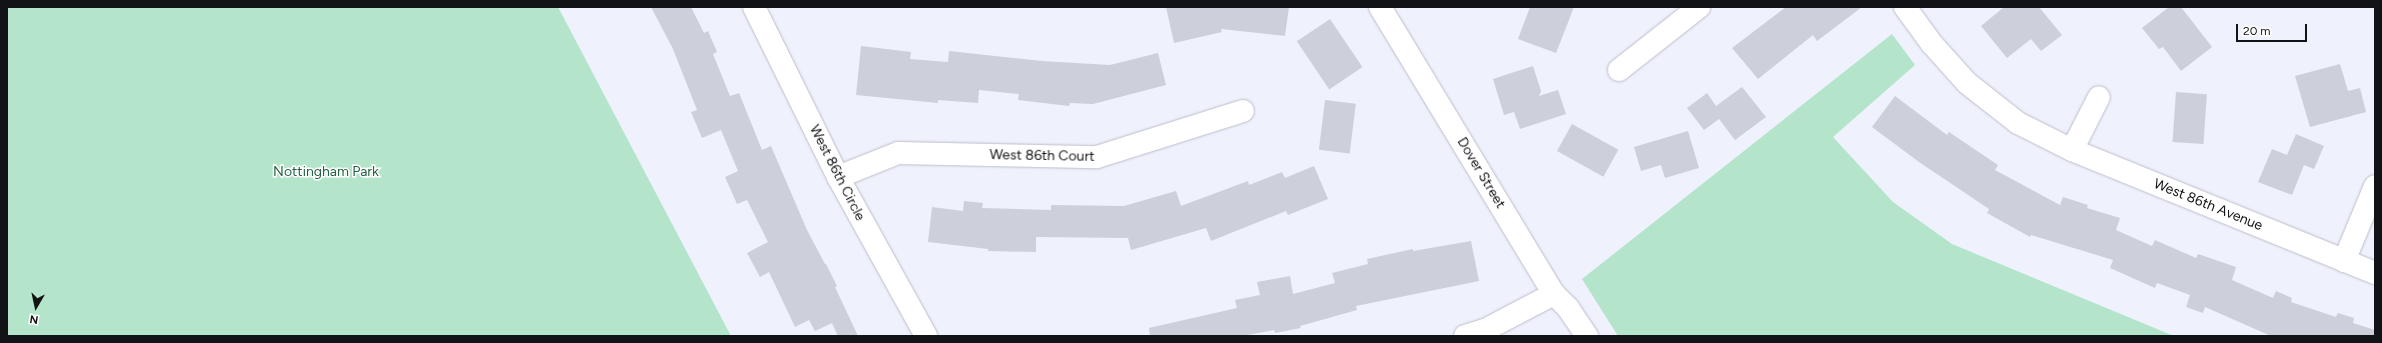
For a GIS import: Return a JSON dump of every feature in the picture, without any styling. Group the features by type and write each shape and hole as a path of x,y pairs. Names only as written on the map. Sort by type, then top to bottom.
{"street":[{"name":"West 86th Circle","path":"754,7 838,177 926,336"},
{"name":"Dover Street","path":"1380,7 1554,294 1568,308 1587,336"},
{"path":"1619,70 1699,7"},
{"name":"West 86th Avenue","path":"1905,7 1932,44 1967,83 2018,123 2072,150 2375,274"},
{"path":"2072,150 2099,97"},
{"name":"West 86th Court","path":"838,177 898,153 1098,157 1243,111"},
{"path":"2344,261 2375,186"},
{"path":"1465,336 1485,330 1554,294"}],"green space":[{"name":"Nottingham Park","path":"7,7 558,7 731,336 7,336"},
{"path":"1892,34 1915,65 1833,137 1893,202 1952,244 2174,336 1618,336 1582,279"}],"building":[{"path":"651,7 691,7 704,33 708,31 717,52 713,54 730,96 739,93 762,150 771,146 807,230 837,286 835,287 858,336 838,336 832,323 815,331 809,320 795,327 769,272 760,277 747,253 768,242 747,200 737,204 725,177 738,171 721,130 702,138 691,112 697,110 673,49"},
{"path":"1166,7 1289,7 1285,36 1221,29 1222,32 1174,43"},
{"path":"1530,7 1574,7 1556,53 1518,39"},
{"path":"1786,7 1862,7 1817,41 1813,35 1758,79 1732,48"},
{"path":"2004,7 2039,7 2062,35 2041,51 2031,39 2007,58 1981,26"},
{"path":"2169,7 2181,7 2212,47 2181,71 2163,47 2159,49 2142,28"},
{"path":"1330,19 1362,67 1329,89 1297,41"},
{"path":"861,46 911,52 910,59 948,62 949,51 1042,61 1110,65 1158,53 1166,85 1093,104 1070,103 1069,106 1018,100 1019,94 979,90 978,103 938,100 938,103 856,95"},
{"path":"2340,64 2348,91 2360,88 2366,112 2310,127 2295,76"},
{"path":"1533,66 1541,91 1539,96 1558,90 1566,114 1520,129 1514,112 1504,115 1493,79"},
{"path":"1742,87 1766,117 1735,140 1719,119 1704,130 1687,108 1707,93 1716,106"},
{"path":"2176,92 2207,94 2203,144 2173,142"},
{"path":"1895,96 1947,135 1949,132 1998,165 1995,170 2060,205 2063,197 2088,205 2087,208 2120,218 2116,230 2152,246 2155,240 2196,258 2198,254 2236,267 2232,280 2273,298 2276,291 2292,298 2291,302 2336,317 2338,313 2354,318 2353,323 2375,330 2375,336 2271,336 2205,307 2203,313 2186,307 2190,295 2157,283 2155,288 2110,268 2113,260 2031,235 2030,237 1987,213 1989,209 1919,162 1872,127"},
{"path":"1325,100 1356,104 1350,153 1319,150"},
{"path":"1572,124 1618,150 1603,177 1557,151"},
{"path":"1688,131 1699,168 1665,178 1661,165 1641,171 1634,147"},
{"path":"2296,134 2324,146 2314,169 2304,165 2292,195 2258,182 2272,149 2287,155"},
{"path":"1314,166 1328,199 1288,215 1286,211 1211,241 1206,228 1131,250 1128,238 1036,237 1036,252 988,251 988,249 928,242 932,207 963,211 964,201 983,203 982,208 1051,210 1051,205 1124,206 1176,191 1181,206 1248,181 1249,185 1282,172 1285,178"},
{"path":"1471,241 1479,281 1356,306 1357,310 1300,326 1301,328 1275,333 1274,330 1242,336 1150,336 1149,328 1237,308 1235,300 1260,295 1257,282 1290,276 1293,294 1335,283 1332,273 1368,264 1367,259 1413,249 1413,251"}]}
